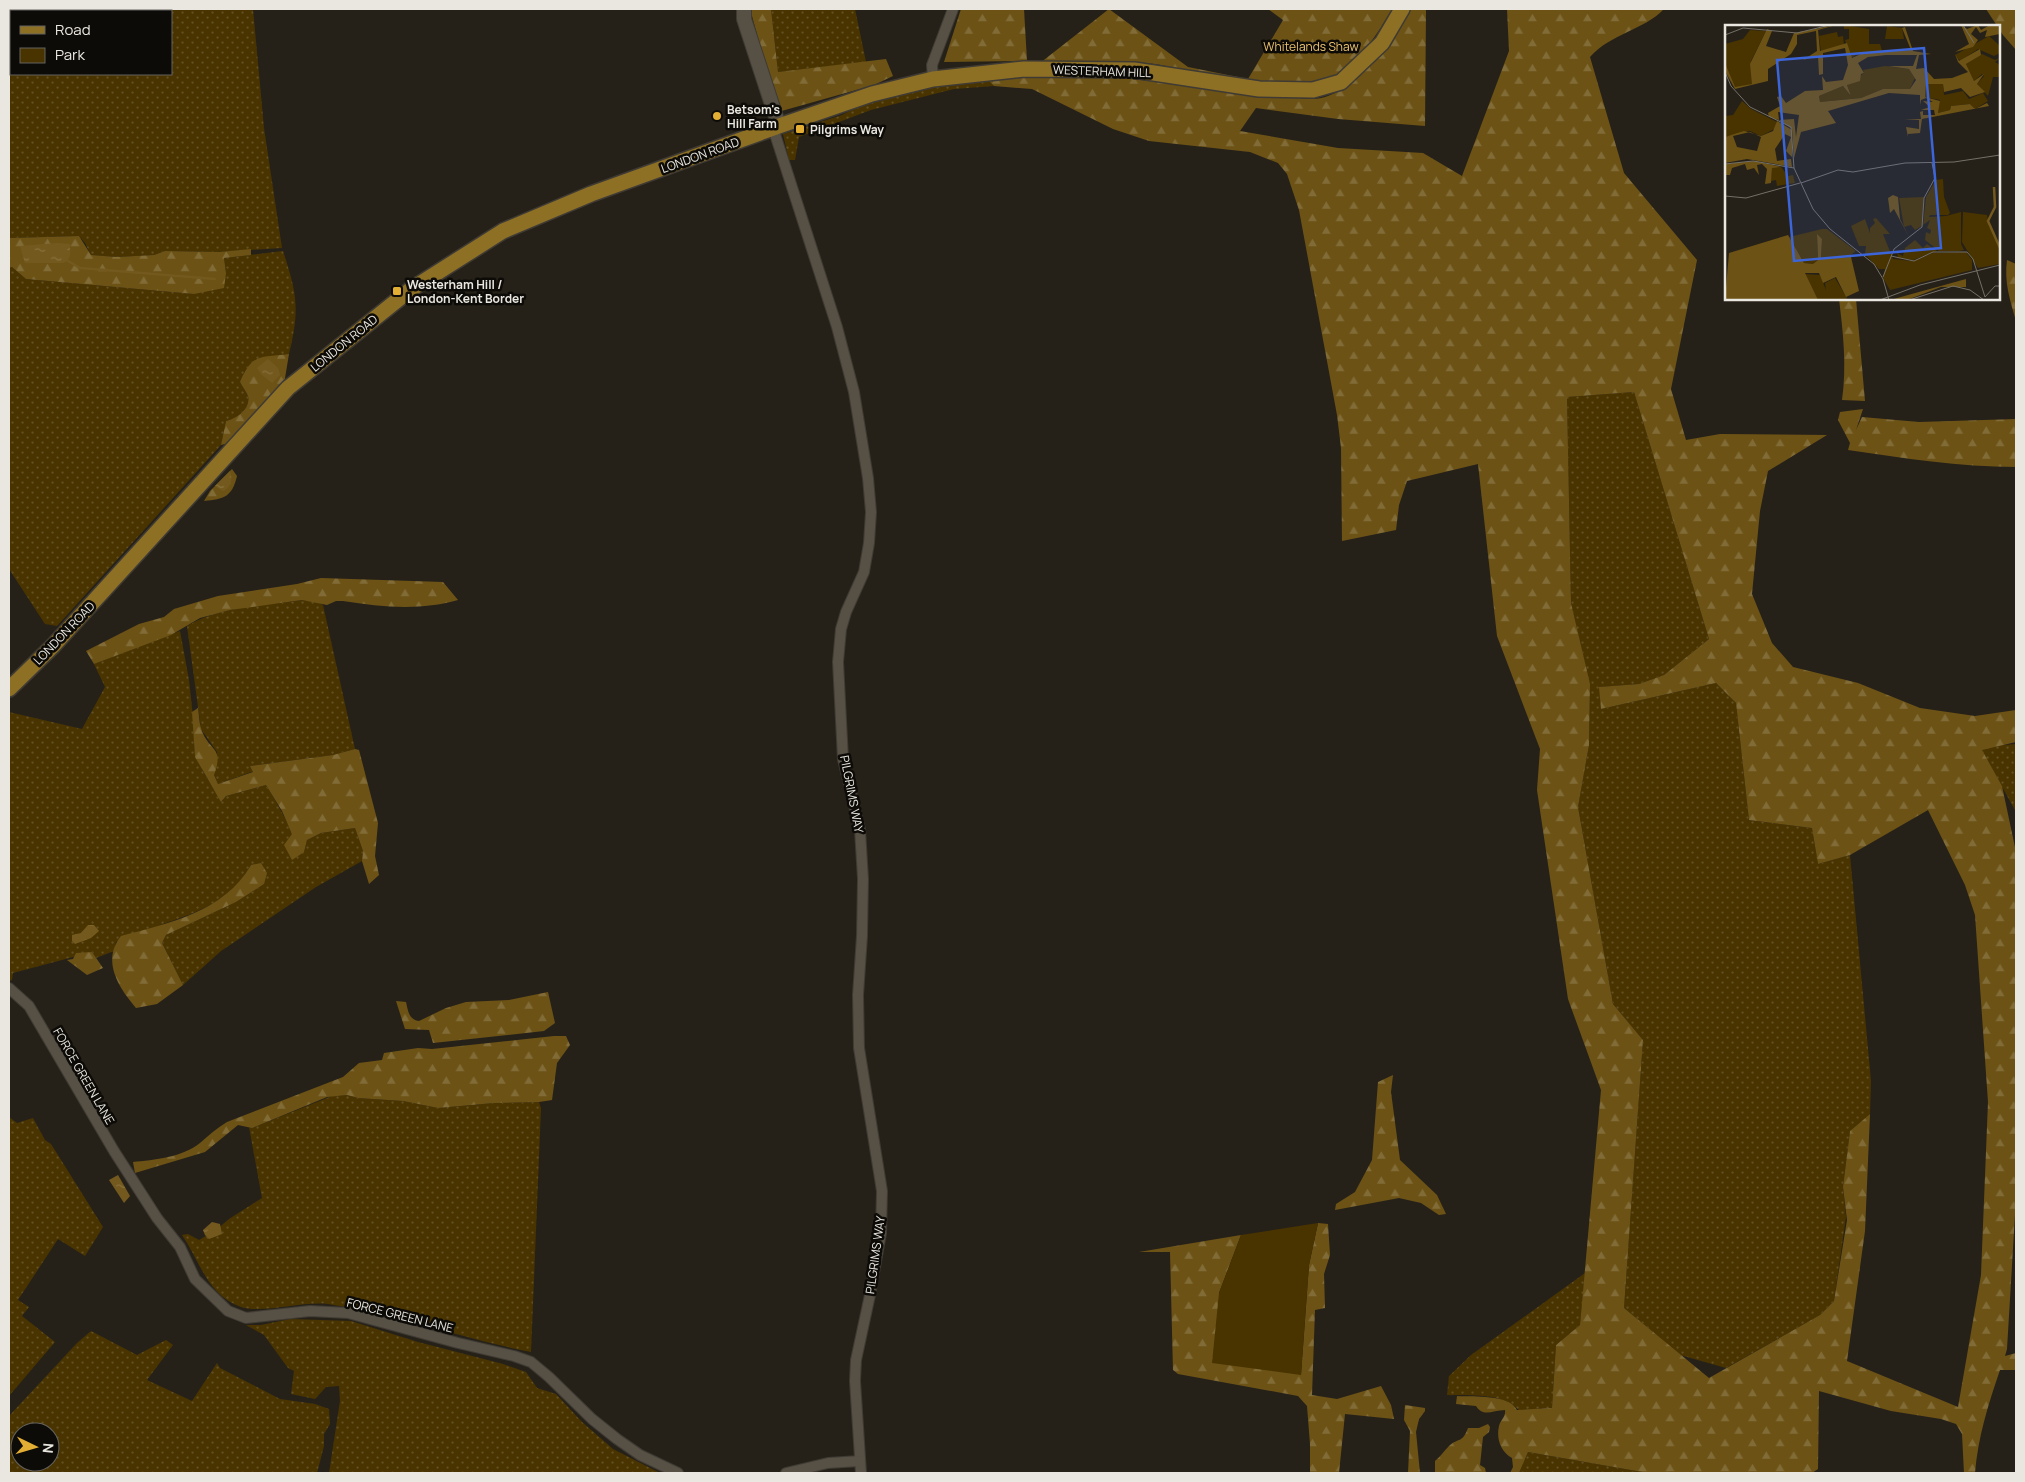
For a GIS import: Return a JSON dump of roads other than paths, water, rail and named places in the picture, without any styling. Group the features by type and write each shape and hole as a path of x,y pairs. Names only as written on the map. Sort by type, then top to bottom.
{"main road":[{"name":"WESTERHAM HILL","path":"776,127 872,94 933,79 1024,69 1134,70 1259,88 1313,90 1341,82 1382,42 1402,9"},
{"name":"LONDON ROAD","path":"9,689 53,646 288,388 410,290 503,232 591,194 776,127"}],"street":[{"name":"PILGRIMS WAY","path":"744,9 744,19 837,327 856,402 868,478 871,512 869,543 864,572 843,620 838,662 844,759 860,830 863,879 858,995 859,1048 882,1191 881,1234 856,1360 855,1381 860,1473"},
{"path":"933,79 932,65 953,9"},
{"name":"FORCE GREEN LANE","path":"9,988 29,1006 114,1151 157,1218 180,1247 195,1279 228,1311 246,1318 293,1312 348,1313 531,1362 592,1419 617,1439 640,1455 678,1473"},
{"path":"786,1473 828,1463 860,1461"}],"water":[{"path":"57,243 70,244 70,255 66,262 25,263 20,246"},
{"path":"268,359 278,368 280,375 272,383 257,368"},
{"path":"230,471 231,480 228,488 223,491 215,486"},
{"path":"88,925 94,925 99,931 91,938 75,944 72,941 72,935 81,933"},
{"path":"118,1175 130,1196 124,1203 109,1180"},
{"path":"212,1222 220,1224 222,1234 209,1239 203,1230"}],"waterway":[{"path":"68,261 80,268 215,279"}],"place":[{"name":"Betsom's Hill Farm","path":"717,116"},
{"name":"Pilgrims Way","path":"800,129"},
{"name":"Westerham Hill / London-Kent Border","path":"397,291"}],"park label":[{"name":"Whitelands Shaw","path":"1311,46"}]}
